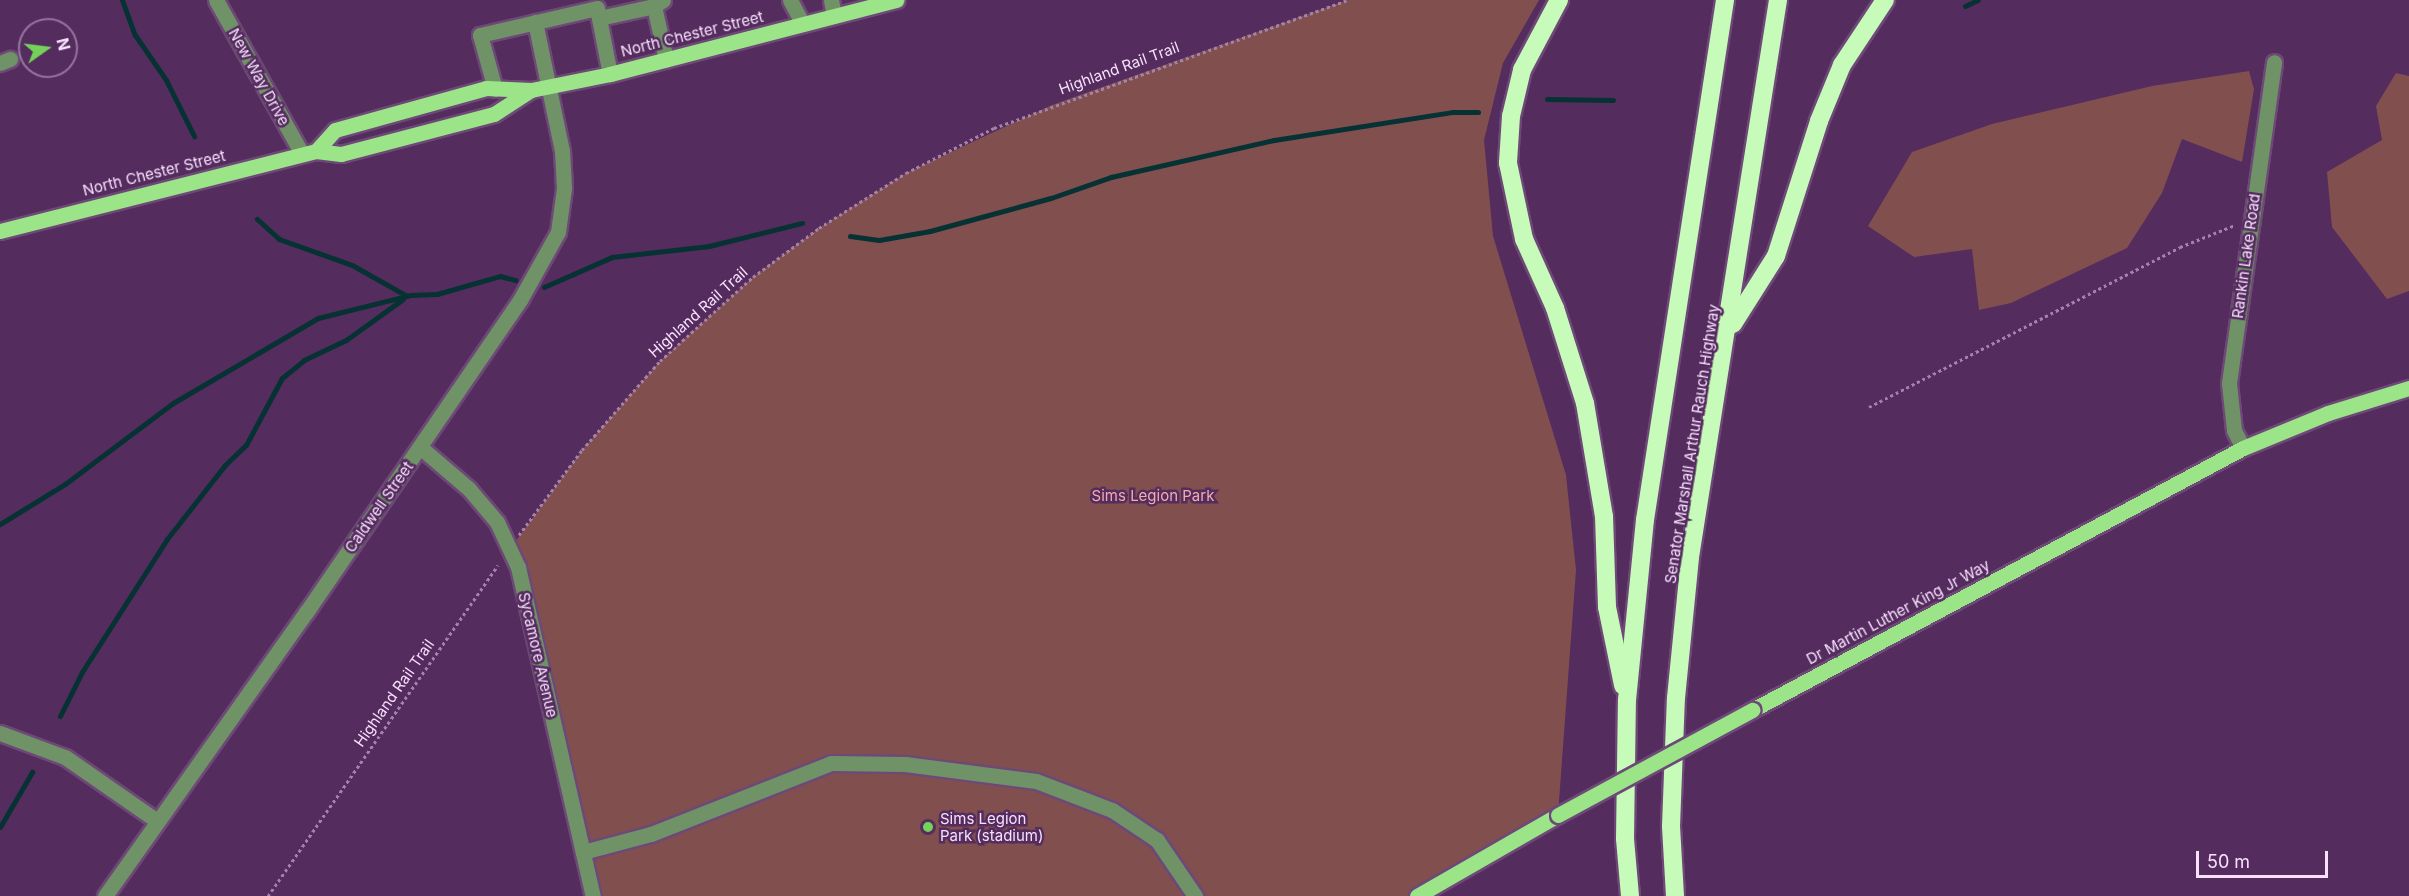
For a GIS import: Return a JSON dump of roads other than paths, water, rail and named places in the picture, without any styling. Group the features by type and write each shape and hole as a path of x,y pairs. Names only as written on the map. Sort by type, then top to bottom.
{"highway":[{"path":"1559,0 1522,70 1511,116 1508,163 1524,240 1557,315 1585,403 1604,516 1607,607 1627,700"},
{"name":"Senator Marshall Arthur Rauch Highway","path":"1630,896 1625,839 1627,700 1645,520 1725,0"},
{"name":"Senator Marshall Arthur Rauch Highway","path":"1675,896 1671,826 1677,687 1690,557 1729,330 1778,0"},
{"path":"1729,330 1776,256 1832,86 1861,32 1885,0"}],"main road":[{"name":"North Chester Street","path":"309,152 334,130 486,88 531,90 550,87 666,60 896,0"},
{"name":"North Chester Street","path":"0,231 309,152 341,154 494,114 531,90"},
{"name":"Dr Martin Luther King Jr Way","path":"1417,896 1558,815 2243,448 2328,413 2409,388"}],"street":[{"name":"New Way Drive","path":"216,0 309,152"},
{"path":"790,0 803,24"},
{"path":"831,0 834,16"},
{"path":"495,89 480,35 599,9 658,3 666,60"},
{"path":"599,9 610,74"},
{"name":"Caldwell Street","path":"105,896 420,447 520,300 558,232 563,170 550,87 535,22"},
{"name":"Rankin Lake Road","path":"2243,448 2234,430 2229,383 2274,62"},
{"name":"Sycamore Avenue","path":"420,447 469,489 497,522 518,567 593,896"},
{"path":"0,733 65,757 157,821"},
{"path":"583,852 651,834 831,763 905,764 1036,781 1112,810 1156,840 1195,896"}],"waterway":[{"path":"122,0 135,35 166,80 194,136"},
{"path":"1965,6 1978,0"},
{"path":"1547,99 1613,100"},
{"path":"850,236 879,240 930,231 1051,198 1111,177 1274,140 1452,112 1478,112"},
{"path":"257,219 279,239 352,265 407,296"},
{"path":"544,287 612,257 709,246 802,223"},
{"path":"0,524 65,484 173,403 318,318 411,295 437,294 500,276 515,280"},
{"path":"60,716 82,672 167,539 225,465 246,445 282,378 304,360 346,340 403,299"},
{"path":"0,827 32,772"}],"place":[{"name":"Sims Legion Park (stadium)","path":"928,827"}],"park label":[{"name":"Sims Legion Park","path":"1153,496"}]}
